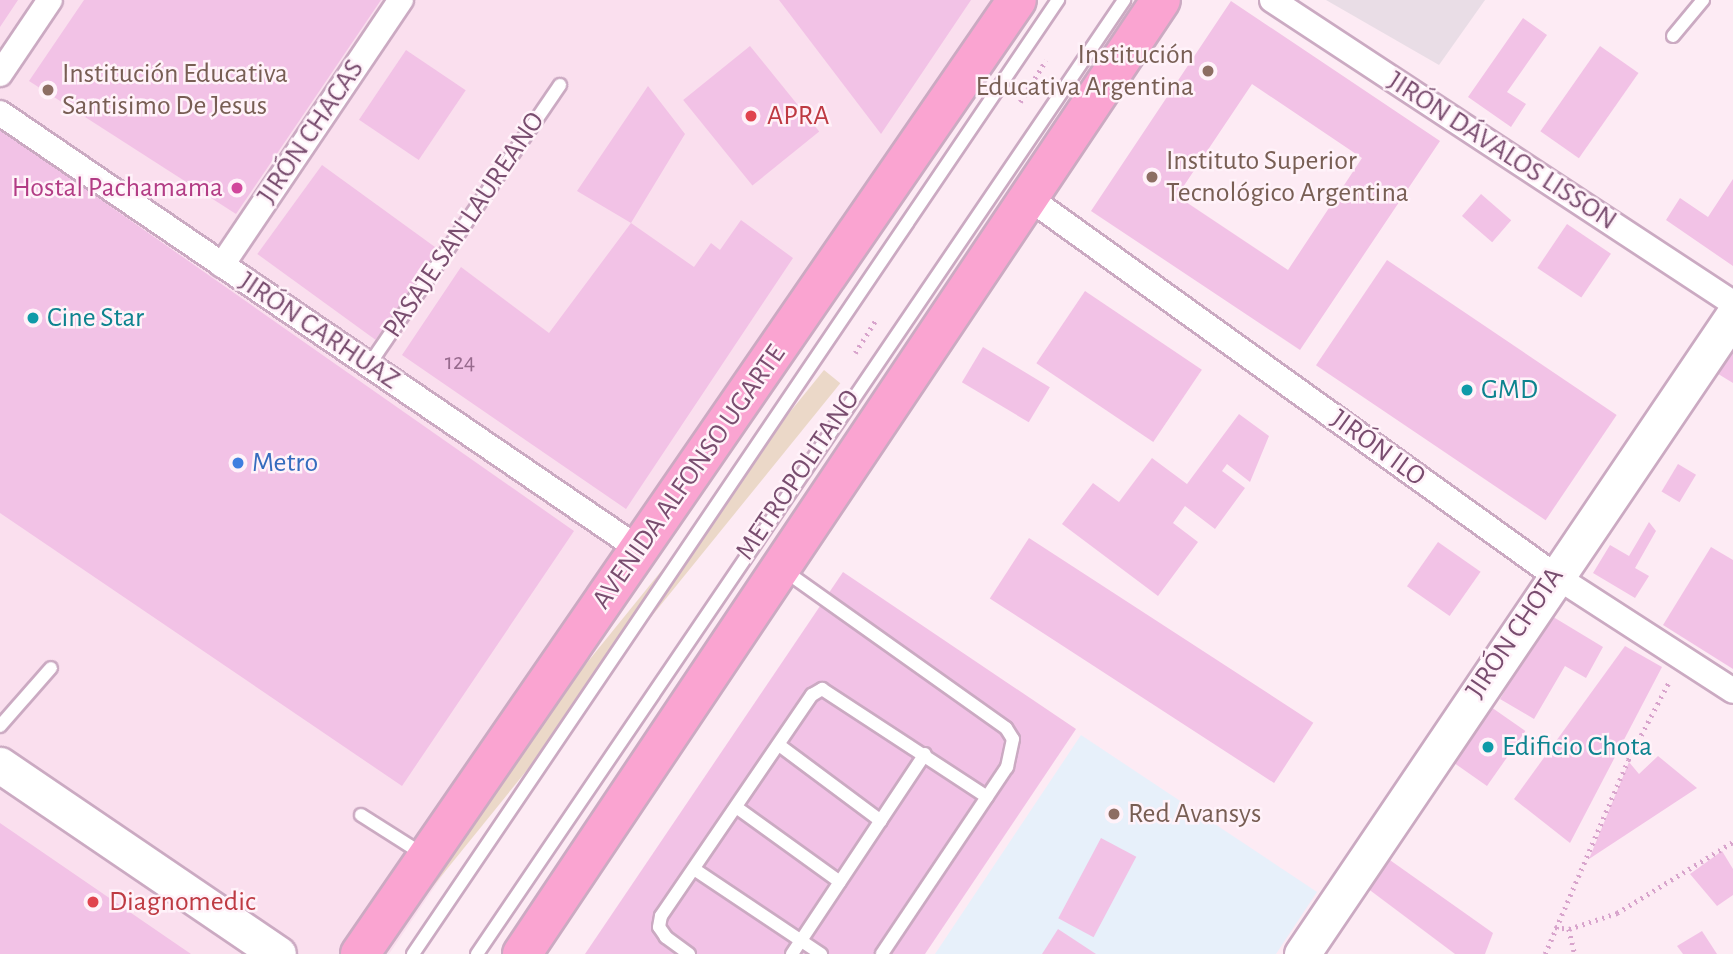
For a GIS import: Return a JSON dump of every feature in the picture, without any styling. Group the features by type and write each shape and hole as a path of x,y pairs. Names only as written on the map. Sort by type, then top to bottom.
{"main road":[{"name":"AVENIDA ALFONSO UGARTE","path":"360,954 1017,0"},
{"path":"522,954 1161,0"}],"street":[{"path":"0,74 50,0"},
{"name":"JIRÓN CHACAS","path":"222,265 401,0"},
{"name":"JIRÓN DÁVALOS LISSON","path":"1272,0 1733,303"},
{"name":"JIRÓN CARHUAZ","path":"0,113 639,549"},
{"name":"JIRÓN ILO","path":"1029,198 1554,575 1733,691"},
{"name":"JIRÓN CHOTA","path":"1302,954 1554,575 1733,316"},
{"path":"0,765 278,954"}],"lane":[{"name":"METROPOLITANO","path":"413,954 1058,0"},
{"name":"METROPOLITANO","path":"477,954 868,369 1124,0"},
{"path":"1673,36 1703,0"},
{"name":"PASAJE SAN LAUREANO","path":"369,365 560,85"},
{"path":"781,568 1006,727 1013,754 988,797 882,954"},
{"path":"0,726 51,668"},
{"path":"689,954 659,927 736,807 822,689 988,797"},
{"path":"779,745 881,821"},
{"path":"792,954 925,754"},
{"path":"736,807 840,882"},
{"path":"361,815 428,857"},
{"path":"694,869 821,954"}],"path":[{"path":"1020,102 1052,52"},
{"path":"853,357 877,318"},
{"path":"1545,954 1628,760 1681,657"},
{"path":"1555,927 1569,929 1618,913 1733,842"},
{"path":"1569,929 1575,954"}],"shaded area":[{"path":"0,0 1037,0 389,954 0,954"},
{"path":"1326,0 1485,0 1439,65"},
{"path":"824,370 840,383 400,926 384,913"},
{"name":"Red Avansys","path":"1081,735 1317,892 1276,954 935,954"}],"building":[{"path":"0,0 18,0 0,27"},
{"path":"84,0 381,0 236,214 29,81"},
{"path":"779,0 971,0 881,134"},
{"name":"Instituto Superior Tecnológico Argentina","path":"1231,1 1440,141 1300,350 1091,211","holes":["1252,84 1362,158 1288,270 1177,196"]},
{"path":"1523,18 1547,35 1507,92 1526,104 1511,127 1468,97"},
{"name":"APRA","path":"750,46 819,131 752,186 683,100"},
{"path":"1600,46 1639,73 1579,158 1540,131"},
{"path":"406,50 466,90 419,160 359,120"},
{"path":"648,86 685,134 631,223 577,191"},
{"name":"Metro","path":"0,129 574,531 402,786 0,513"},
{"path":"322,165 440,251 375,340 257,254"},
{"path":"1733,179 1733,266 1666,220 1680,198 1708,217"},
{"path":"1481,194 1511,220 1492,242 1462,216"},
{"path":"741,220 793,258 626,509 402,355 461,267 549,333 631,223 694,267 711,243 720,250"},
{"path":"1567,224 1611,254 1581,298 1537,268"},
{"name":"GMD","path":"1387,260 1617,415 1546,520 1316,365"},
{"path":"1085,291 1202,370 1153,442 1036,363"},
{"path":"1733,343 1733,383 1715,372"},
{"path":"983,347 1050,387 1029,422 962,382"},
{"path":"1239,414 1269,436 1250,482 1227,464 1222,471 1245,488 1215,529 1185,506 1173,523 1198,542 1158,596 1062,524 1093,483 1119,502 1152,458 1187,484"},
{"path":"1678,464 1696,475 1680,502 1662,491"},
{"path":"1649,522 1656,531 1635,568 1649,576 1635,598 1593,573 1610,545 1629,556"},
{"path":"1029,538 1313,723 1274,783 990,598"},
{"path":"1438,542 1481,572 1450,616 1407,586"},
{"path":"1711,547 1733,560 1733,669 1663,625"},
{"path":"843,572 1076,729 925,954 585,954"},
{"path":"1550,615 1603,647 1586,678 1565,666 1534,719 1500,699"},
{"path":"1625,646 1662,667 1570,843 1514,799"},
{"name":"Edificio Chota","path":"1491,707 1525,731 1487,786 1453,762"},
{"path":"1658,756 1697,788 1589,859 1629,762 1639,774"},
{"path":"0,823 172,941 191,954 0,954"},
{"path":"1101,838 1136,857 1094,937 1058,918"},
{"path":"1722,851 1733,869 1733,895 1717,906 1690,874"},
{"path":"1387,858 1493,933 1485,954 1455,954 1367,888"},
{"path":"1058,929 1096,954 1042,954"},
{"path":"1702,931 1717,954 1683,954 1677,946"}],"place":[{"name":"Institución Educativa Argentina","path":"1208,71"},
{"name":"Institución Educativa Santisimo De Jesus","path":"48,90"},
{"name":"APRA","path":"751,116"},
{"name":"Instituto Superior Tecnológico Argentina","path":"1152,177"},
{"name":"Hostal Pachamama","path":"237,188"},
{"name":"Cine Star","path":"33,318"},
{"name":"GMD","path":"1467,390"},
{"name":"Metro","path":"238,463"},
{"name":"Edificio Chota","path":"1488,747"},
{"name":"Red Avansys","path":"1114,814"},
{"name":"Diagnomedic","path":"93,902"}]}
